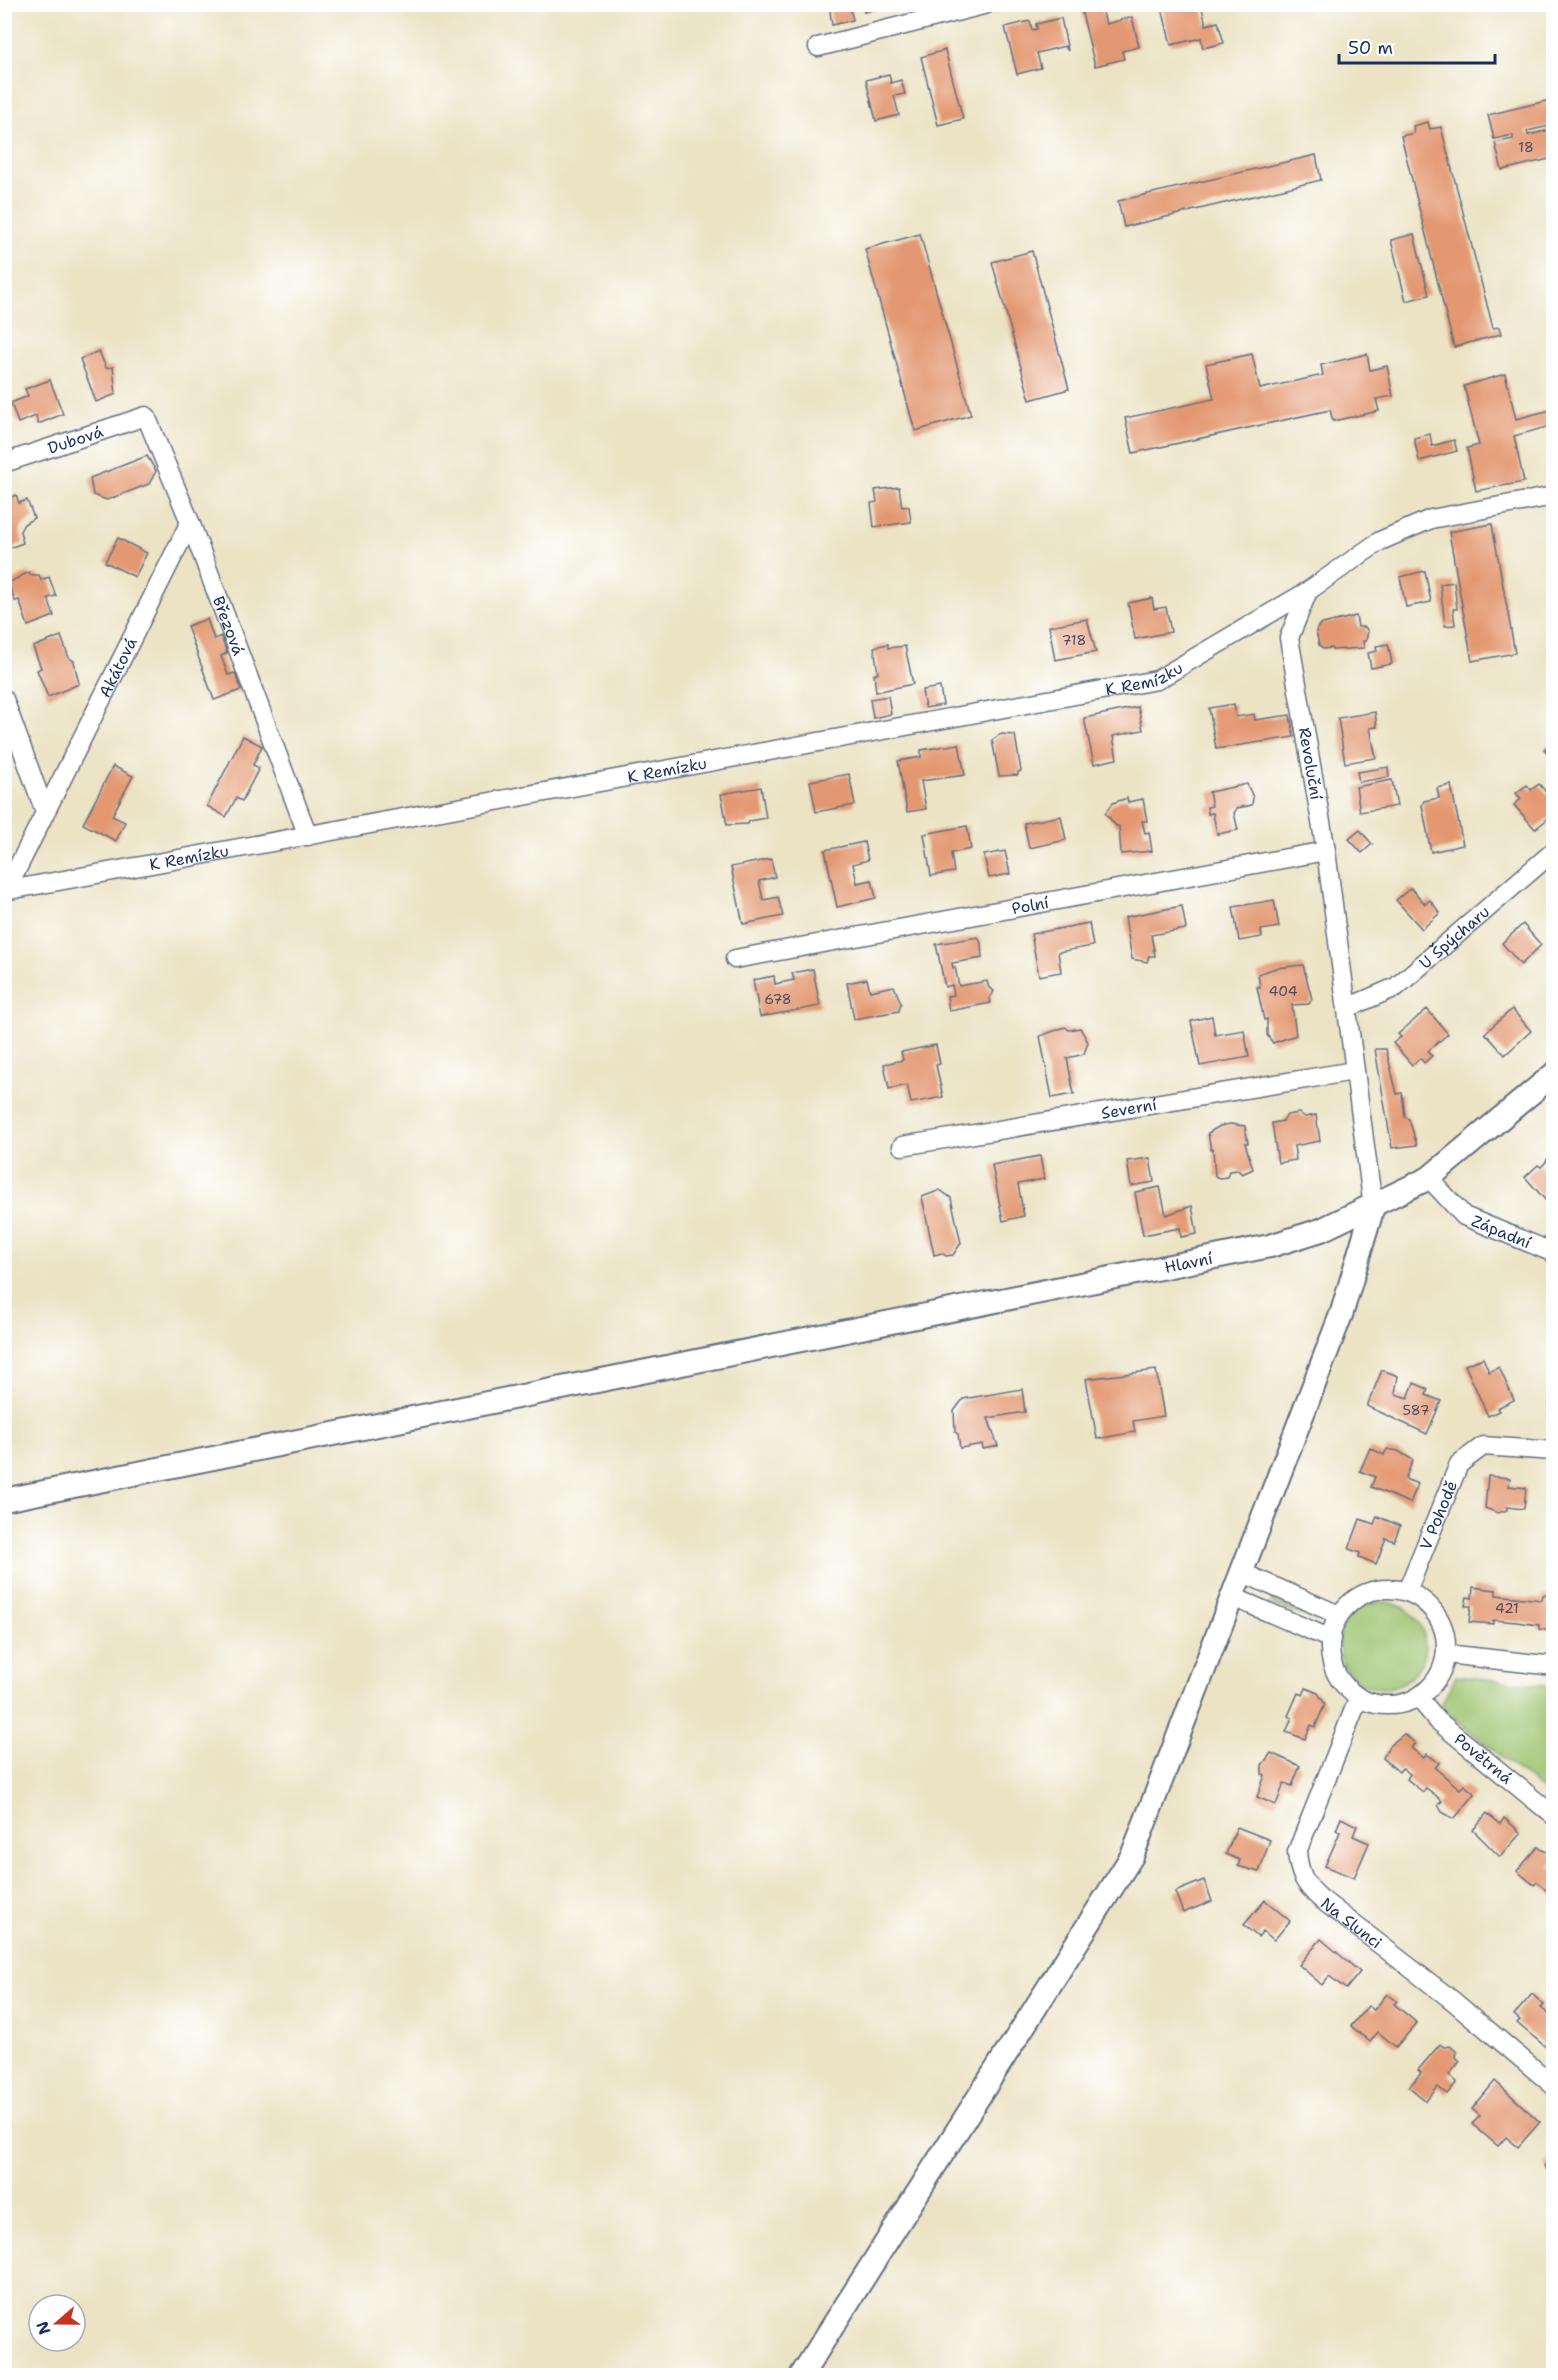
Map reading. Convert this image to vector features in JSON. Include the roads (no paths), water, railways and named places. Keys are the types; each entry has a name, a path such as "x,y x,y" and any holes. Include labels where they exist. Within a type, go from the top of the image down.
{"street":[{"path":"818,47 987,4"},
{"name":"Dubová","path":"4,463 146,416"},
{"name":"Březová","path":"146,416 190,522 308,836"},
{"path":"1308,591 1380,541 1431,519 1554,496"},
{"name":"Akátová","path":"45,812 190,522"},
{"name":"K Remízku","path":"5,891 587,782 1157,680 1308,591"},
{"name":"Revoluční","path":"1308,591 1289,638 1326,851 1373,1206"},
{"path":"4,699 45,812 5,891"},
{"name":"Polní","path":"735,959 1326,851"},
{"name":"U Špýcharu","path":"1347,1008 1396,987 1554,851"},
{"name":"Severní","path":"902,1146 1354,1071"},
{"name":"Hlavní","path":"4,1500 1270,1246 1321,1230 1429,1178 1554,1074"},
{"name":"Západní","path":"1429,1178 1464,1216 1554,1253"},
{"path":"801,2376 1132,1856 1342,1312 1373,1206"},
{"name":"V Pohodě","path":"1407,1591 1459,1464 1482,1446 1554,1451"},
{"path":"1243,1573 1340,1615"},
{"path":"1389,1589 1407,1591 1425,1602 1438,1617 1445,1635 1446,1654 1436,1678 1418,1697 1402,1703 1385,1705 1359,1697 1351,1692 1338,1677 1331,1658 1331,1639 1340,1615 1353,1600 1370,1592 1389,1589"},
{"path":"1233,1598 1331,1639"},
{"path":"1446,1654 1554,1666"},
{"name":"Na Slunci","path":"1359,1697 1297,1852 1298,1870 1307,1886 1321,1899 1452,2000 1554,2086"},
{"name":"Povětrná","path":"1418,1697 1438,1721 1554,1816"}]}
